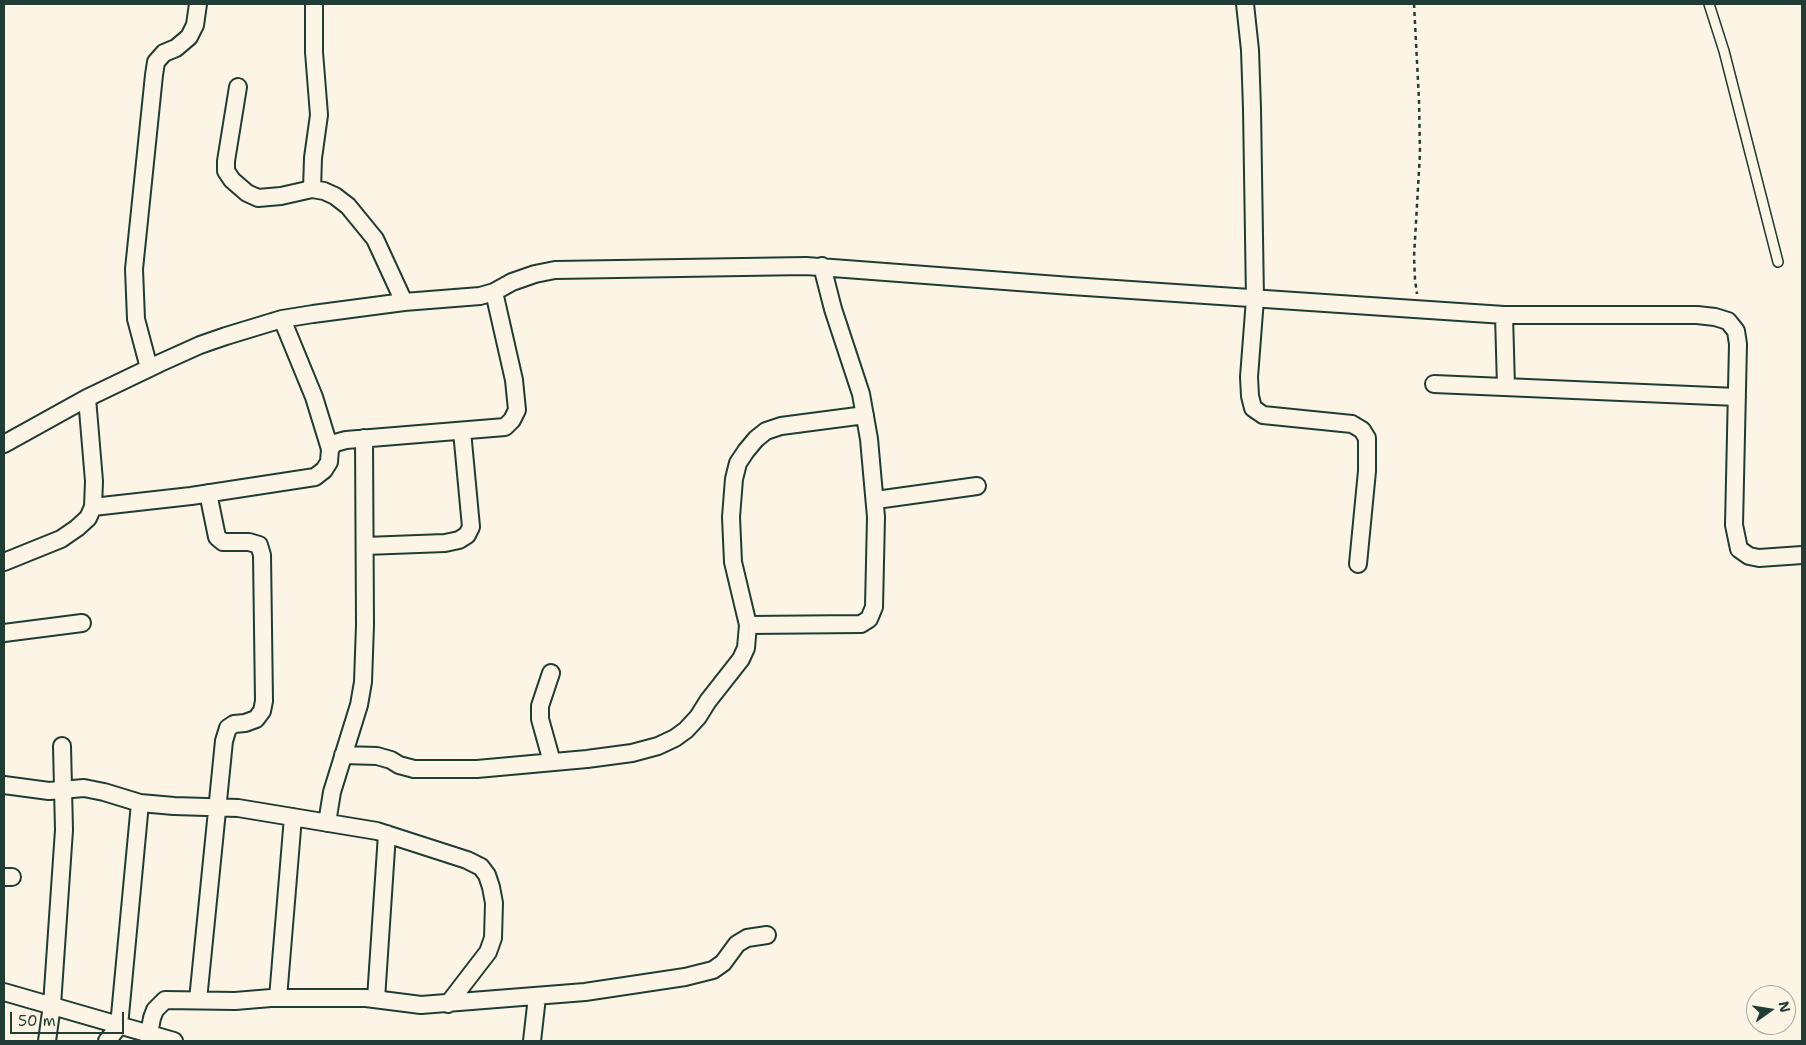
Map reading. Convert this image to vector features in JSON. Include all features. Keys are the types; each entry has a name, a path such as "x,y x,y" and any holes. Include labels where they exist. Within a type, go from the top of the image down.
{"street":[{"path":"149,368 136,319 134,277 154,75 156,62 164,53 176,48 189,37 195,25 198,4"},
{"path":"312,189 313,158 319,115 314,52 314,4"},
{"path":"1245,4 1250,50 1252,109 1255,299 1249,377 1253,408 1263,415 1352,424 1362,430 1367,438 1367,471 1358,564"},
{"path":"238,87 226,161 226,171 232,180 247,194 258,198 281,196 312,189 324,191 335,196 348,206 375,239 404,302"},
{"path":"748,625 862,624 869,619 874,608 877,541 876,500 861,394 833,309 822,266"},
{"path":"4,444 87,398 200,345 282,319 404,302 480,296 494,292 512,282 534,274 555,270 822,266 1071,286 1504,316 1696,315 1715,317 1728,321 1736,331 1738,344 1734,525 1739,549 1749,556 1759,558 1802,555"},
{"path":"330,449 335,442 364,438 462,432 505,427 512,420 517,410 514,380 494,292"},
{"path":"1504,316 1506,387"},
{"path":"93,507 208,493 315,477 324,470 329,462 330,449 314,398 282,319"},
{"path":"1434,384 1737,396"},
{"path":"4,562 60,539 88,518 93,507 94,481 87,398"},
{"path":"343,755 377,756 391,760 399,765 431,770 477,770 632,753 658,746 686,730 698,717 741,659 746,648 748,625 734,562 732,542 734,479 742,457 756,439 780,426 864,415"},
{"path":"365,546 445,543 458,540 467,535 471,527 462,432"},
{"path":"327,823 332,792 359,705 363,682 365,649 364,438"},
{"path":"876,500 977,486"},
{"path":"198,1000 224,741 228,728 234,724 256,719 262,711 264,701 262,555 259,545 249,542 223,542 217,537 208,493"},
{"path":"4,633 82,623"},
{"path":"551,673 542,696 540,719 552,762"},
{"path":"47,1041 52,1005 63,838 62,746"},
{"path":"4,785 49,791 84,788 98,790 140,803 238,808 377,831 466,860 481,867 489,881 494,903 493,938 488,952 448,1004"},
{"path":"107,1041 119,1026 140,803"},
{"path":"278,998 293,817"},
{"path":"376,999 386,834"},
{"path":"149,1034 155,1010 165,1000 376,999 421,1005 585,992 700,974 713,970 723,963 737,944 747,938 767,935"},
{"path":"4,992 174,1041"},
{"path":"532,1041 537,996"}],"lane":[{"path":"1709,4 1724,51 1778,262"}],"path":[{"path":"1414,4 1420,153 1414,265 1421,310"}]}
